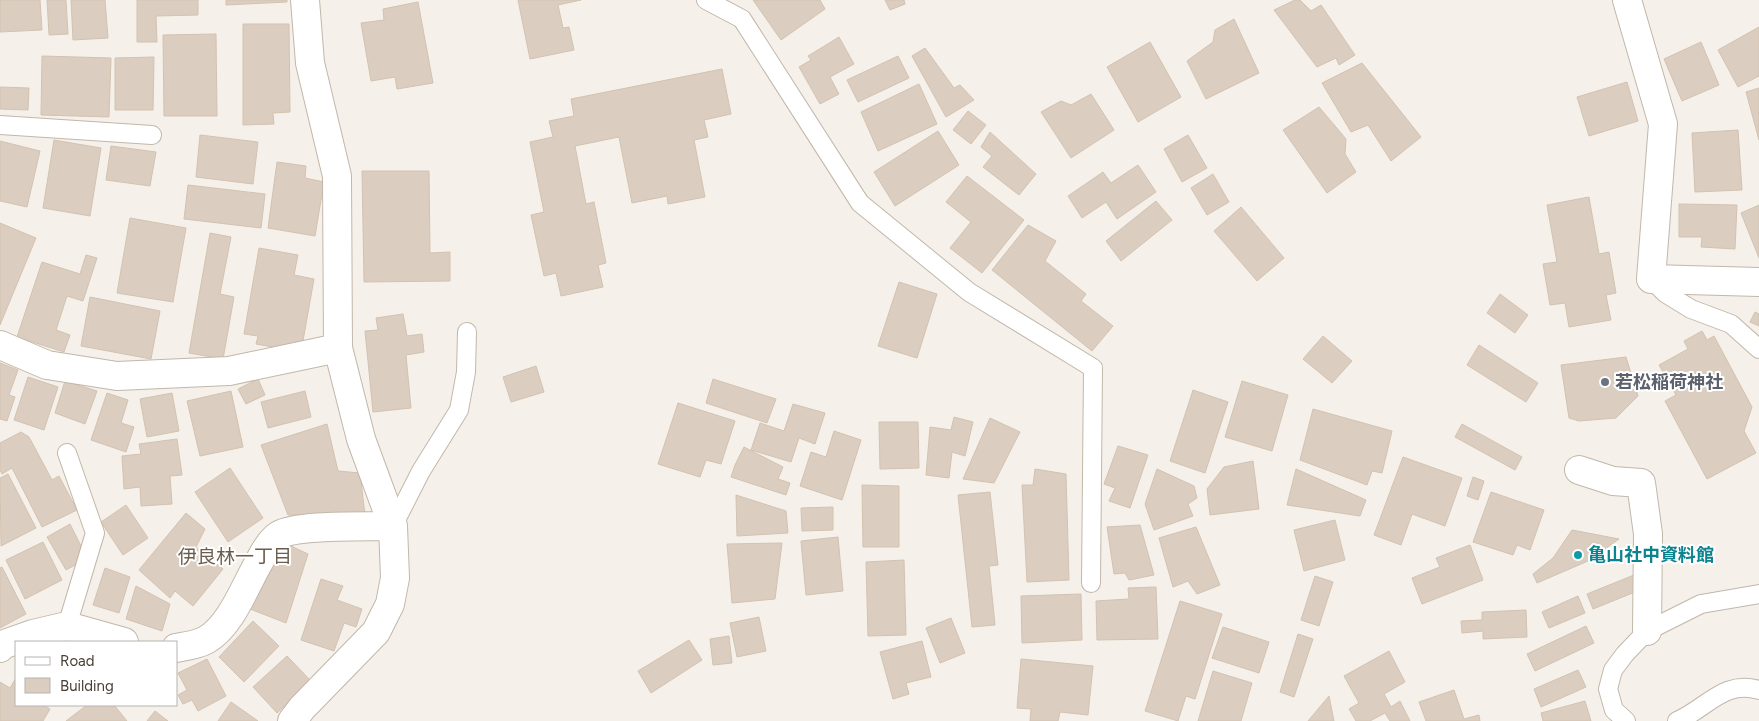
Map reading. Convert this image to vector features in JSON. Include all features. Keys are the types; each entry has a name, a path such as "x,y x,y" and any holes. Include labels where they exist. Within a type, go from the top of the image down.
{"street":[{"path":"292,721 302,708 376,632 390,604 395,578 393,526 362,439 338,348 337,176 310,64 304,0"},
{"path":"1627,0 1663,124 1651,279 1759,282"},
{"path":"0,345 47,365 117,376 229,370 338,348"},
{"path":"1578,470 1612,480 1641,483 1648,534 1647,631"},
{"path":"178,648 190,646 206,640 221,628 266,548 278,536 294,529 393,526"},
{"path":"0,648 2,645 33,634 67,626 120,641"}],"lane":[{"path":"706,0 742,19 860,203 969,292 1093,368 1091,583"},
{"path":"0,124 152,135"},
{"path":"1651,279 1666,293 1691,309 1731,324 1759,350"},
{"path":"393,526 421,471 459,410 466,372 467,332"},
{"path":"67,453 95,533 67,626"},
{"path":"1626,721 1614,710 1608,689 1613,670 1647,631 1701,604 1759,594"},
{"path":"1677,721 1728,689 1751,687 1759,690"}],"building":[{"path":"0,0 40,0 42,30 0,32"},
{"path":"47,0 66,0 68,34 49,35"},
{"path":"71,0 105,0 108,38 73,40"},
{"path":"137,0 198,0 198,15 156,16 157,42 137,42"},
{"path":"226,0 287,0 287,2 226,5"},
{"path":"518,0 581,0 558,5 563,28 569,27 574,50 530,59"},
{"path":"753,0 820,0 825,9 781,40"},
{"path":"885,0 904,0 905,4 890,10"},
{"path":"1295,0 1300,0 1311,11 1321,5 1355,55 1339,65 1336,58 1317,67 1274,10"},
{"path":"418,2 433,83 397,89 395,77 371,81 361,23 384,20 383,9"},
{"path":"1234,19 1259,73 1206,99 1187,61 1213,42 1215,30"},
{"path":"243,24 289,24 290,112 273,113 274,124 243,125"},
{"path":"1759,27 1759,76 1738,87 1718,50"},
{"path":"216,34 217,116 164,116 163,35"},
{"path":"839,37 854,64 830,77 839,94 820,104 799,67 811,60 808,56"},
{"path":"1150,42 1181,97 1138,122 1107,67"},
{"path":"1701,42 1719,85 1682,101 1664,59"},
{"path":"925,48 954,88 960,85 974,100 946,117 912,56"},
{"path":"42,56 111,58 109,117 41,115"},
{"path":"898,56 909,78 858,102 847,80"},
{"path":"154,57 153,110 115,110 115,58"},
{"path":"1362,63 1421,137 1391,161 1368,125 1351,132 1322,83"},
{"path":"722,69 731,114 704,120 708,137 694,140 705,197 668,204 667,196 632,203 619,137 575,146 586,204 594,202 606,263 598,265 603,287 561,296 556,273 544,276 531,215 544,212 530,142 553,137 549,121 574,116 571,99"},
{"path":"1627,82 1638,121 1589,136 1577,97"},
{"path":"919,84 937,124 878,151 861,112"},
{"path":"0,87 29,88 28,110 0,109"},
{"path":"1759,88 1759,140 1746,92"},
{"path":"1091,94 1114,130 1071,158 1041,112 1061,101 1071,105"},
{"path":"1319,107 1346,139 1345,154 1356,172 1327,193 1283,130"},
{"path":"968,111 986,125 971,144 953,130"},
{"path":"1738,130 1742,190 1695,192 1692,133"},
{"path":"938,131 959,165 895,206 874,172"},
{"path":"990,132 1036,174 1019,195 983,167 992,156 981,147"},
{"path":"200,135 258,142 253,184 196,177"},
{"path":"1188,135 1207,168 1182,182 1164,149"},
{"path":"54,140 101,148 90,216 43,208"},
{"path":"0,141 40,151 27,207 0,201"},
{"path":"111,146 156,152 150,186 106,180"},
{"path":"277,162 306,166 305,178 324,182 315,236 268,228"},
{"path":"1138,165 1156,192 1117,219 1106,202 1082,218 1068,196 1103,172 1111,183"},
{"path":"362,171 429,171 430,253 450,252 450,281 364,282"},
{"path":"1213,174 1229,202 1207,215 1191,188"},
{"path":"967,176 1024,220 982,273 950,248 971,222 946,202"},
{"path":"188,185 265,194 261,228 184,219"},
{"path":"1589,197 1599,254 1609,252 1616,293 1606,295 1611,320 1569,327 1565,303 1550,305 1543,264 1557,262 1547,205"},
{"path":"1156,201 1172,220 1121,261 1106,241"},
{"path":"1679,204 1737,205 1735,249 1701,247 1702,237 1679,237"},
{"path":"1759,205 1759,258 1741,213"},
{"path":"1241,207 1284,258 1257,281 1214,231"},
{"path":"130,218 186,228 173,302 117,293"},
{"path":"0,223 36,238 0,325"},
{"path":"1028,225 1056,241 1045,261 1086,294 1081,301 1113,326 1092,351 992,270"},
{"path":"210,233 231,237 220,294 234,297 223,359 189,353"},
{"path":"259,248 298,255 294,275 314,279 301,352 256,344 258,336 244,334"},
{"path":"86,255 97,258 83,301 67,296 56,330 70,335 64,352 17,337 42,262 80,274"},
{"path":"899,282 937,294 917,358 878,346"},
{"path":"1500,294 1528,315 1515,333 1487,313"},
{"path":"90,297 160,311 151,359 81,346"},
{"path":"1755,312 1759,314 1759,326 1750,322"},
{"path":"403,314 407,336 422,334 424,352 406,355 411,408 373,412 365,331 378,330 376,318"},
{"path":"1702,331 1707,340 1714,336 1752,407 1744,431 1756,453 1707,479 1665,401 1676,395 1659,365 1688,349 1684,341"},
{"path":"1323,336 1352,361 1332,383 1303,359"},
{"path":"1479,345 1538,383 1526,402 1467,365"},
{"path":"1626,357 1638,396 1616,418 1579,421 1569,418 1561,365"},
{"path":"0,363 18,370 9,395 15,397 7,421 0,419"},
{"path":"536,366 544,392 511,402 503,377"},
{"path":"28,377 58,387 44,430 14,420"},
{"path":"258,379 265,395 246,404 238,389"},
{"path":"713,379 776,399 767,423 706,403"},
{"path":"65,381 97,391 85,424 55,413"},
{"path":"1242,381 1288,395 1272,451 1225,437"},
{"path":"1193,390 1228,402 1205,473 1170,461"},
{"path":"231,391 243,447 200,456 187,401"},
{"path":"305,391 311,417 268,428 261,402"},
{"path":"107,393 128,400 121,423 134,427 126,452 91,440"},
{"path":"172,393 179,431 147,437 140,399"},
{"path":"678,403 735,421 721,464 706,460 700,477 658,464"},
{"path":"793,404 825,413 815,444 799,438 791,462 751,450 760,423 784,431"},
{"path":"1313,409 1392,431 1382,473 1372,471 1367,485 1300,460"},
{"path":"954,417 973,422 965,456 952,452 949,478 926,475 930,427 951,430"},
{"path":"990,418 1020,432 994,483 963,479"},
{"path":"879,422 918,422 919,468 880,469"},
{"path":"327,424 338,471 360,473 365,515 288,515 261,445"},
{"path":"1462,424 1522,457 1515,470 1455,437"},
{"path":"834,431 861,440 842,500 800,486 811,452 826,457"},
{"path":"21,432 29,437 52,480 59,476 77,510 42,527 12,468 2,474 0,470 0,443"},
{"path":"177,439 182,475 170,476 172,504 141,506 140,487 124,489 122,456 141,454 139,444"},
{"path":"1118,446 1148,455 1130,508 1109,501 1115,488 1104,484"},
{"path":"744,447 783,467 778,479 790,483 786,495 731,477"},
{"path":"1403,457 1462,478 1445,526 1412,514 1401,545 1374,535"},
{"path":"1253,461 1259,509 1210,515 1207,489 1224,467"},
{"path":"230,468 263,518 228,542 195,492"},
{"path":"1035,469 1066,474 1069,580 1027,582 1022,485 1033,485"},
{"path":"1157,469 1194,486 1197,498 1188,504 1193,516 1154,530 1145,504"},
{"path":"1296,469 1366,500 1360,516 1287,505"},
{"path":"8,474 36,528 1,546 0,478"},
{"path":"1473,477 1484,481 1478,500 1467,496"},
{"path":"862,485 899,486 899,547 863,547"},
{"path":"990,492 998,565 989,566 995,625 972,627 958,495"},
{"path":"1491,492 1544,510 1530,550 1517,545 1513,555 1473,542"},
{"path":"736,495 786,511 788,533 737,536"},
{"path":"126,505 148,538 123,555 101,522"},
{"path":"833,507 833,530 802,531 801,508"},
{"path":"186,513 205,529 196,547 223,569 193,606 175,591 170,598 139,570"},
{"path":"1335,520 1345,560 1304,571 1294,530"},
{"path":"70,524 81,546 77,564 66,570 47,537"},
{"path":"1140,525 1154,575 1129,580 1125,573 1114,574 1107,527"},
{"path":"1196,527 1220,585 1197,594 1188,581 1173,587 1159,538"},
{"path":"1572,530 1619,539 1588,561 1537,583 1533,574 1553,558"},
{"path":"838,537 843,591 806,595 801,541"},
{"path":"43,542 62,580 25,599 6,560"},
{"path":"782,543 775,599 732,603 727,544"},
{"path":"1470,545 1483,580 1422,604 1412,578 1440,567 1436,558"},
{"path":"291,546 308,554 286,623 250,609 273,566"},
{"path":"904,560 906,635 868,636 866,562"},
{"path":"2,567 26,614 0,628 0,568"},
{"path":"105,568 130,577 119,613 93,605"},
{"path":"1634,575 1640,590 1593,609 1587,594"},
{"path":"1315,576 1333,582 1319,626 1301,620"},
{"path":"321,579 343,586 337,600 362,609 356,627 344,623 334,651 301,640"},
{"path":"136,586 170,604 162,631 126,619"},
{"path":"1156,587 1158,639 1097,640 1096,601 1129,599 1128,588"},
{"path":"1081,594 1082,640 1022,643 1021,596"},
{"path":"1578,596 1585,613 1549,628 1542,612"},
{"path":"1180,601 1222,614 1195,699 1186,696 1178,721 1145,711"},
{"path":"1526,610 1527,637 1483,639 1483,631 1462,633 1461,621 1482,620 1482,612"},
{"path":"759,617 766,651 737,657 730,623"},
{"path":"951,618 965,653 940,663 926,628"},
{"path":"253,621 279,646 244,682 219,657"},
{"path":"1586,626 1594,643 1535,671 1527,654"},
{"path":"1223,627 1269,642 1259,673 1212,658"},
{"path":"1298,634 1313,639 1294,697 1280,692"},
{"path":"729,636 732,663 713,665 710,639"},
{"path":"689,640 702,660 651,693 638,671"},
{"path":"922,641 931,677 906,683 909,694 893,699 880,652"},
{"path":"1389,651 1405,682 1384,694 1391,707 1400,701 1410,721 1390,721 1385,713 1370,721 1356,721 1349,709 1359,703 1344,676"},
{"path":"287,656 311,681 277,713 253,687"},
{"path":"207,659 226,696 198,711 192,700 183,704 178,695 187,690 178,673"},
{"path":"1021,659 1093,666 1088,715 1060,712 1058,721 1030,721 1031,709 1017,708"},
{"path":"1578,670 1586,687 1541,707 1534,689"},
{"path":"1213,671 1252,683 1241,721 1198,721"},
{"path":"15,680 15,706 45,706 50,709 43,721 0,721 0,682 10,688"},
{"path":"1454,690 1464,719 1479,715 1480,721 1426,721 1419,702"},
{"path":"1329,696 1334,721 1308,721"},
{"path":"1585,701 1591,721 1543,721 1541,713"},
{"path":"231,702 258,721 218,721"},
{"path":"86,706 115,706 127,721 66,721"},
{"path":"155,711 168,721 147,721"}],"place":[{"name":"若松稲荷神社","path":"1605,382"},
{"name":"亀山社中資料館","path":"1578,555"}],"district":[{"name":"伊良林一丁目","path":"235,556"}]}
